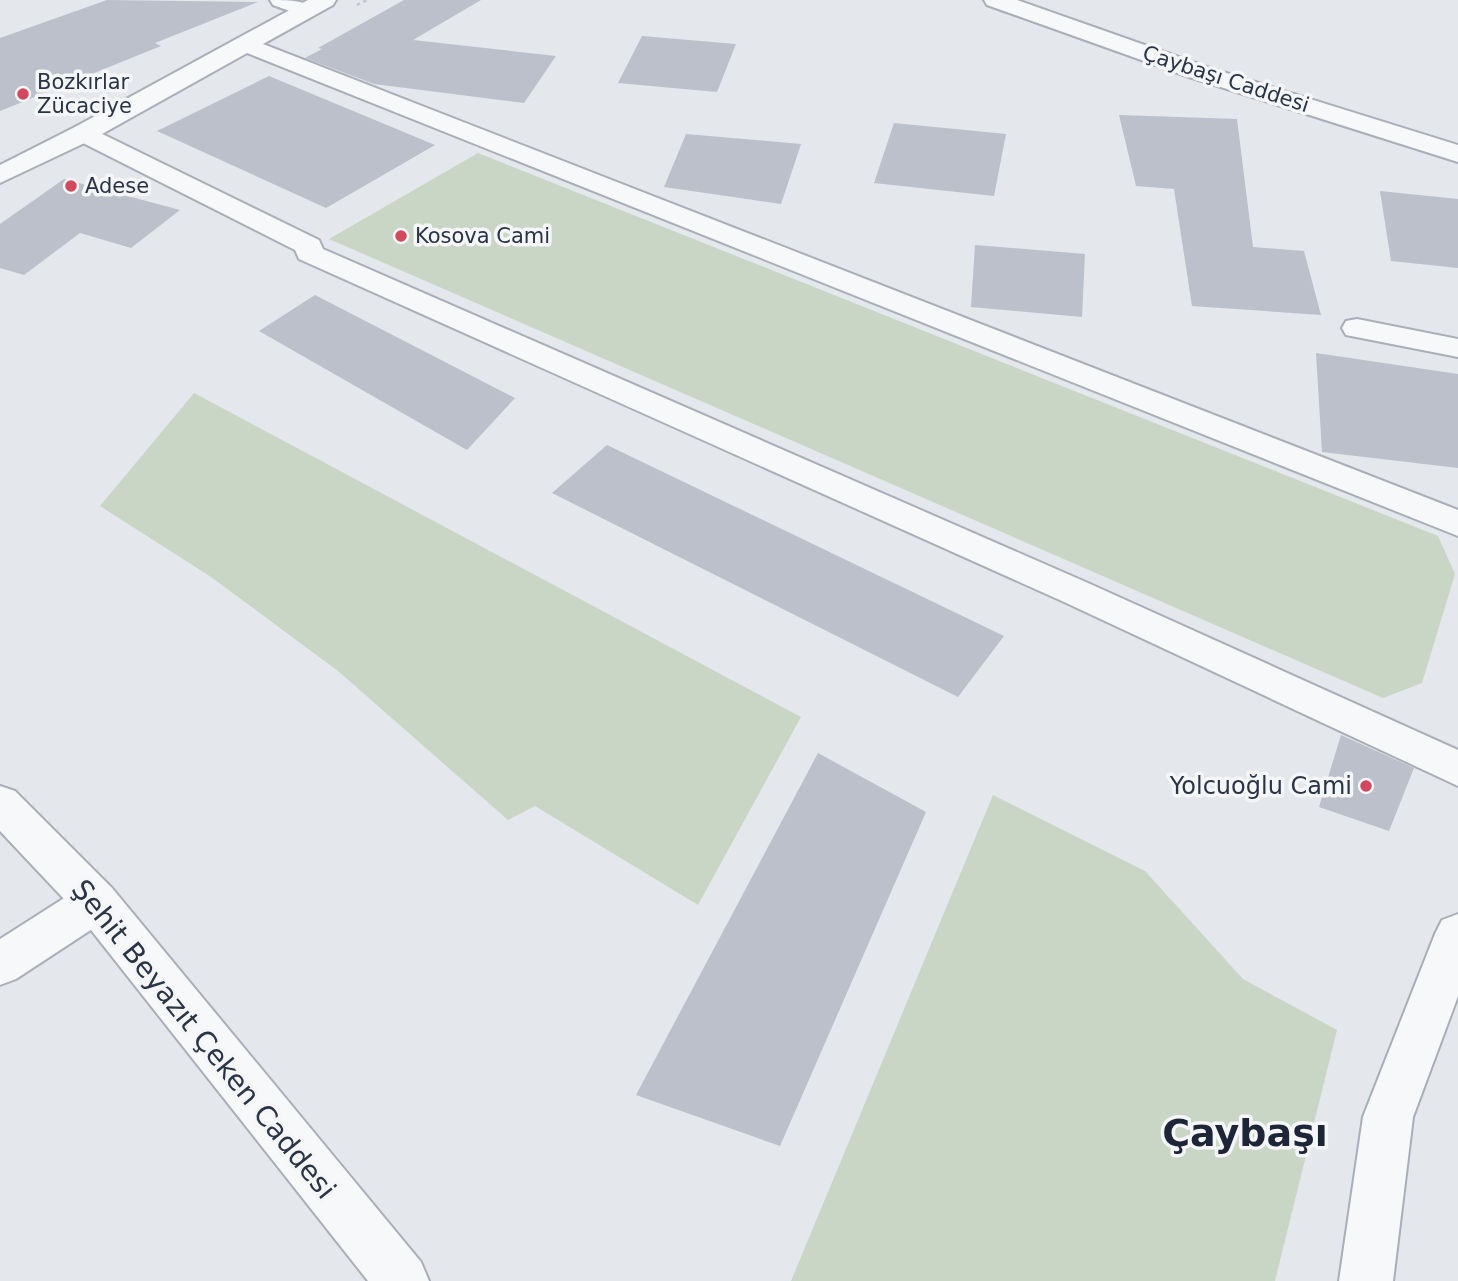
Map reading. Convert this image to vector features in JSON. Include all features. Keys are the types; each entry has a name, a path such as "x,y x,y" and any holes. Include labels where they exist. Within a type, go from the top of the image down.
{"street":[{"path":"281,0 316,5"},
{"name":"Çaybaşı Caddesi","path":"995,0 1198,72 1458,154"},
{"path":"4,175 316,5"},
{"path":"245,44 1458,524"},
{"path":"84,133 309,246 309,253 1075,592 1458,769"},
{"path":"1357,328 1458,348"},
{"name":"Şehit Beyazıt Çeken Caddesi","path":"0,803 96,902 401,1281"},
{"path":"0,964 96,902"},
{"path":"1366,1281 1388,1116 1458,934"}],"green space":[{"path":"478,153 1438,536 1455,574 1422,683 1383,698 329,239"},
{"path":"194,393 801,717 698,905 535,806 508,820 338,671 211,577 100,506"},
{"path":"993,795 1145,871 1243,979 1337,1030 1275,1281 791,1281"}],"building":[{"path":"107,0 258,2 155,43 161,46 0,111 0,38"},
{"path":"404,0 481,0 413,40 556,56 524,103 374,84 305,58"},
{"path":"642,36 736,44 717,92 618,83"},
{"path":"269,76 435,145 326,208 157,131"},
{"path":"1119,115 1237,119 1253,247 1304,251 1321,315 1192,306 1174,189 1136,186"},
{"path":"894,123 1006,134 994,196 874,183"},
{"path":"686,134 801,144 781,204 664,187"},
{"path":"64,179 180,210 131,248 80,233 24,275 0,268 0,224"},
{"path":"1380,191 1458,199 1458,268 1391,261"},
{"path":"975,245 1085,254 1082,317 971,307"},
{"path":"315,295 515,398 467,450 259,331"},
{"path":"1316,353 1458,374 1458,468 1322,452"},
{"path":"607,445 1004,636 958,697 552,493"},
{"name":"Yolcuoğlu Cami","path":"1341,735 1414,768 1389,831 1319,807"},
{"path":"818,753 926,812 780,1146 636,1095"}],"place":[{"name":"Bozkırlar Zücaciye","path":"23,94"},
{"name":"Adese","path":"71,186"},
{"name":"Kosova Cami","path":"401,236"},
{"name":"Yolcuoğlu Cami","path":"1366,786"}],"district":[{"name":"Çaybaşı","path":"1245,1133"}]}
